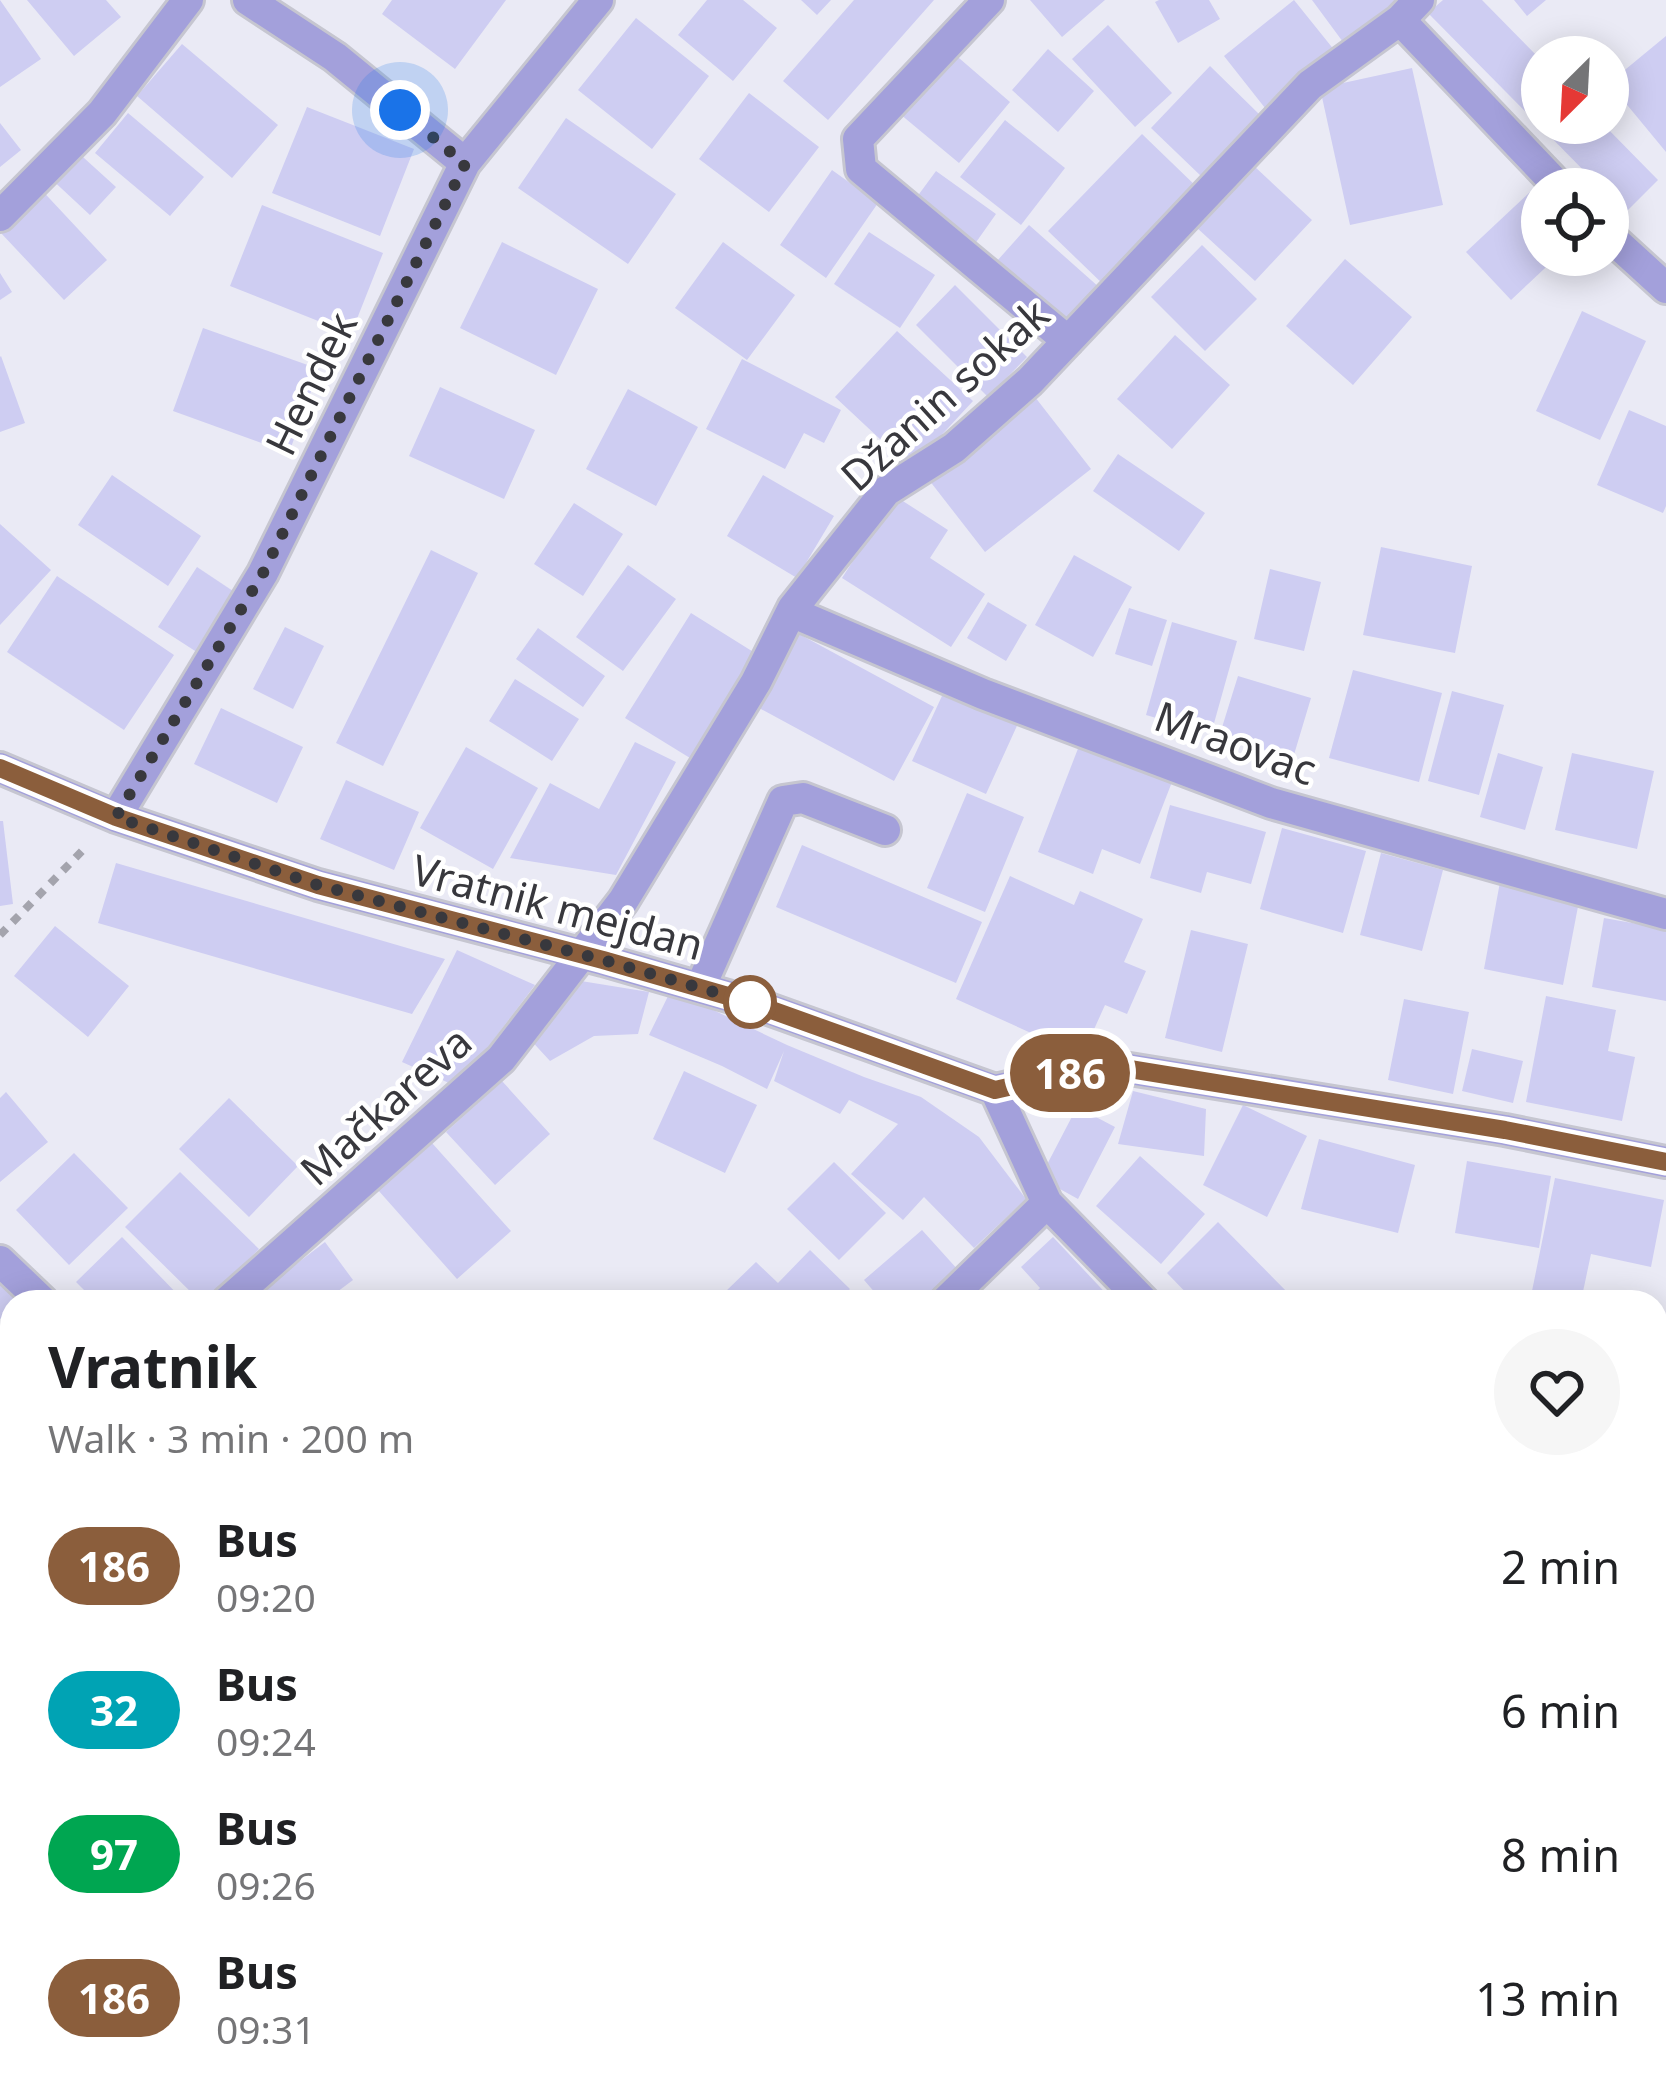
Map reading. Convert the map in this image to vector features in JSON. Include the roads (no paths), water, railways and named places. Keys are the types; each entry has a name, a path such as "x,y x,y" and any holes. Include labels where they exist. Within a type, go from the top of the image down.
{"street":[{"path":"0,216 102,113 188,0"},
{"path":"248,0 335,57 465,164"},
{"name":"Hendek","path":"116,817 263,573 465,164 598,0"},
{"path":"989,0 857,139 861,169 1068,341"},
{"path":"1410,10 1543,168"},
{"name":"Džanin sokak","path":"583,956 623,902 756,682 794,608 886,491 954,448 1030,381 1310,86 1410,10"},
{"path":"1629,255 1666,288"},
{"name":"Mraovac","path":"794,608 803,617 983,694 1271,802 1666,914"},
{"name":"Vratnik mejdan","path":"0,768 116,817 318,885 752,1003 995,1090"},
{"path":"700,988 784,801 803,798 885,830"},
{"name":"Mačkareva","path":"241,1290 501,1059 583,956"},
{"path":"1132,1290 1046,1203 995,1090 1105,1065 1505,1130 1666,1162"},
{"path":"957,1290 1046,1203"},
{"path":"0,1261 31,1290"}]}
